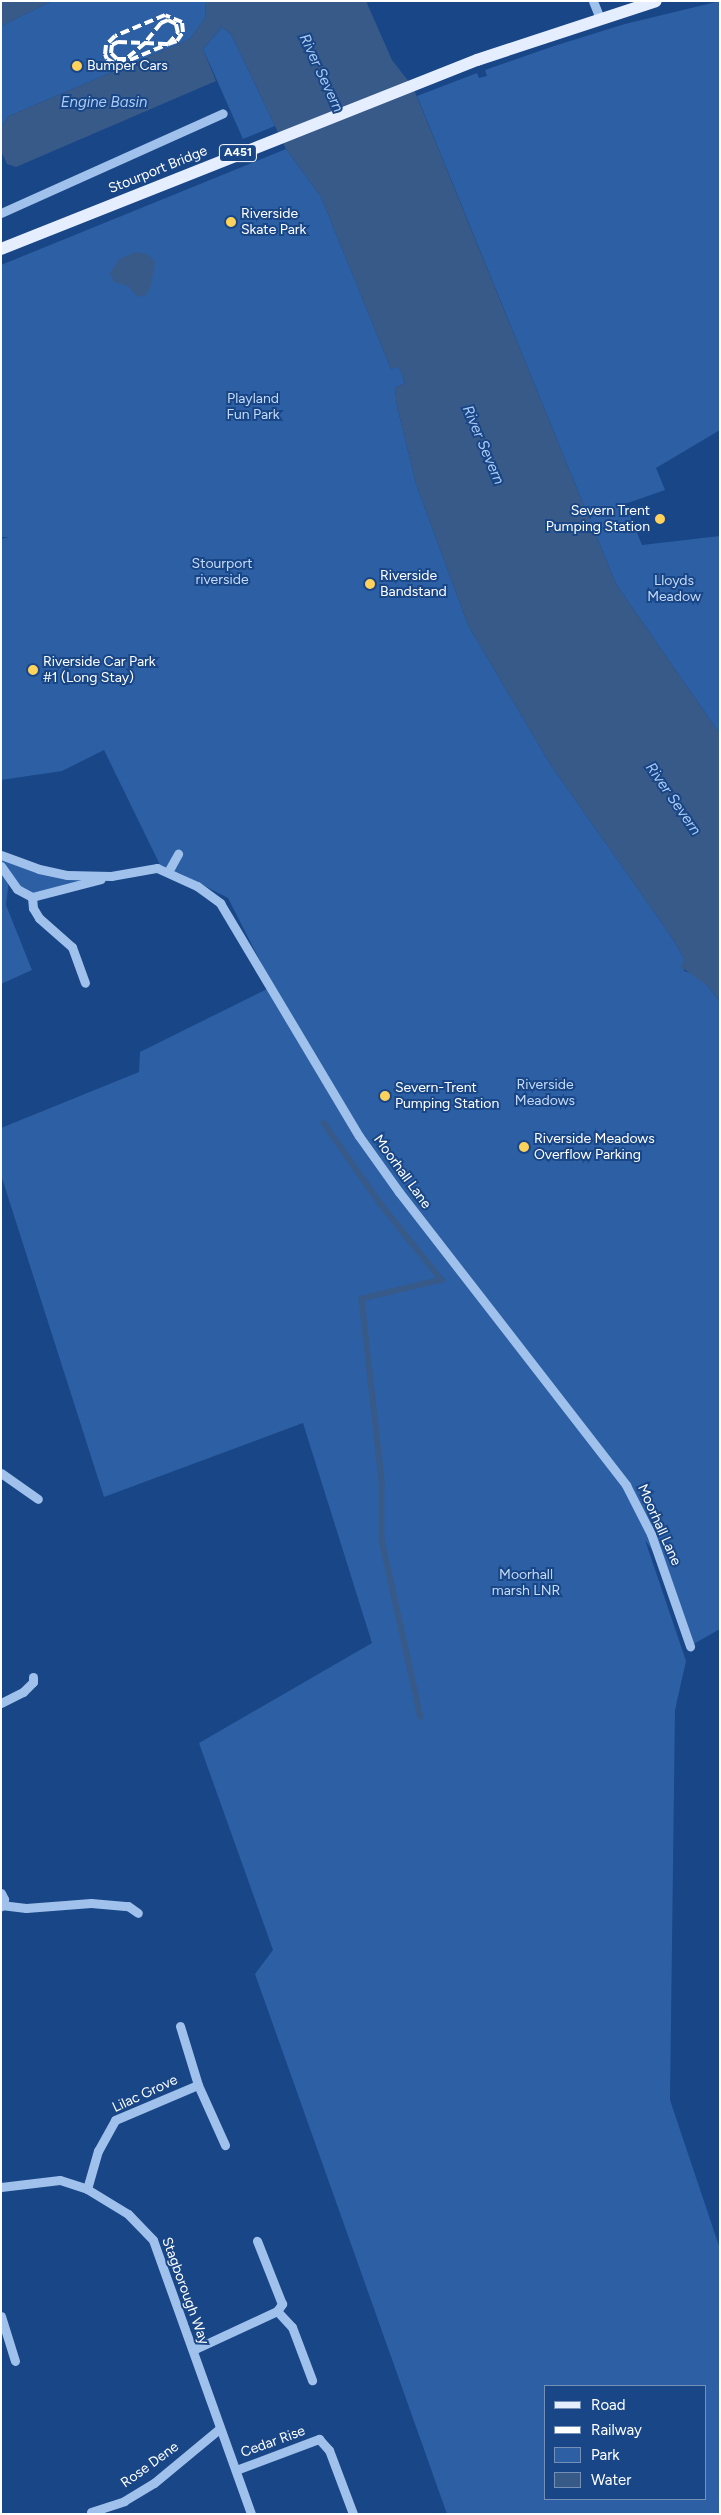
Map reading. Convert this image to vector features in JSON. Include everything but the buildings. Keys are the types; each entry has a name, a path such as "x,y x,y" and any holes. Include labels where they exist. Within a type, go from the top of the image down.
{"main road":[{"name":"A451","path":"600,18 656,1"},
{"name":"Stourport Bridge","path":"1,249 285,135 550,34 600,18"}],"street":[{"path":"593,1 600,18"},
{"path":"1,213 223,113"},
{"path":"168,872 178,854"},
{"name":"Moorhall Lane","path":"1,855 39,869 67,875 111,876 148,867 168,872 209,893 220,903 235,923 327,1086 362,1141 626,1484 651,1534 690,1646"},
{"path":"1,866 17,889 32,897 43,897 111,876"},
{"path":"32,897 33,908 39,918 72,947 85,983"},
{"path":"1,1473 38,1499"},
{"path":"1,1703 23,1692 33,1682 33,1677"},
{"path":"1,1893 4,1899 1,1906 26,1908 91,1903 128,1906 138,1913"},
{"path":"180,2026 198,2086 225,2145"},
{"name":"Lilac Grove","path":"87,2189 98,2151 115,2120 198,2086"},
{"name":"Stagborough Way","path":"1,2187 60,2180 87,2189 128,2214 153,2240 251,2514"},
{"path":"193,2350 277,2311 282,2304 257,2241"},
{"path":"277,2311 292,2326 312,2380"},
{"path":"1,2316 15,2361"},
{"name":"Rose Dene","path":"91,2512 124,2501 154,2483 220,2429"},
{"name":"Cedar Rise","path":"236,2470 319,2439 329,2450 353,2514"}],"green space":[{"path":"52,1 206,1 205,18 190,39 9,116 1,127 1,26"},
{"name":"Lloyds Meadow","path":"720,1 720,430 656,468 665,490 625,504 642,545 720,536 720,734 616,584 417,96 477,73 479,78 487,76 485,70 554,46 625,24"},
{"path":"222,27 231,34 275,126 243,139 203,49"},
{"path":"286,149 321,197 391,369 399,366 405,383 395,388 397,406 416,484 468,625 550,764 671,936 684,958 684,971 694,974 708,986 720,1002 720,1629 690,1646 662,1564 645,1540 686,1661 675,1710 670,2100 720,2249 720,2514 447,2514 255,1974 273,1950 199,1743 372,1643 303,1423 104,1497 1,1175 1,1128 139,1072 140,1052 271,987 281,1002 228,898 179,873 163,871 104,750 62,771 1,780 1,539 9,537 1,537 1,265"},
{"path":"1,855 39,869 111,876 32,897 9,879 6,905 32,970 1,984"}],"water":[{"path":"1,1 52,1 1,26"},
{"path":"206,1 366,1 392,60 413,87 616,584 720,734 720,1002 708,986 681,967 684,958 671,936 550,764 468,625 416,484 397,406 395,388 405,383 399,367 391,369 321,197 286,149 231,34 222,27 203,49 216,81 16,167 7,164 1,151 1,127 9,116 190,39 205,18"},
{"path":"135,252 147,254 155,262 151,286 146,295 138,297 128,286 114,282 110,273 119,259"}],"waterway":[{"path":"324,1123 380,1203 442,1280 362,1299 382,1481 382,1540 421,1717"}],"railway":[{"path":"168,44 118,65 107,59 105,54 106,45 115,36 165,15 182,22 183,32 177,41 168,44 165,44 145,43 118,42 112,45 111,53 117,59 126,59 145,43 161,23 168,20 176,24 178,33 168,44"}],"place":[{"name":"Bumper Cars","path":"77,66"},
{"name":"Riverside Skate Park","path":"231,222"},
{"name":"Severn Trent Pumping Station","path":"660,519"},
{"name":"Riverside Bandstand","path":"370,584"},
{"name":"Riverside Car Park #1 (Long Stay)","path":"33,670"},
{"name":"Severn-Trent Pumping Station","path":"385,1096"},
{"name":"Riverside Meadows Overflow Parking","path":"524,1147"}],"water label":[{"name":"River Severn","path":"321,73"},
{"name":"Engine Basin","path":"104,103"},
{"name":"River Severn","path":"483,445"},
{"name":"River Severn","path":"673,799"}],"park label":[{"name":"Playland Fun Park","path":"253,408"},
{"name":"Stourport riverside","path":"222,572"},
{"name":"Riverside Meadows","path":"545,1094"},
{"name":"Moorhall marsh LNR","path":"526,1584"}]}
